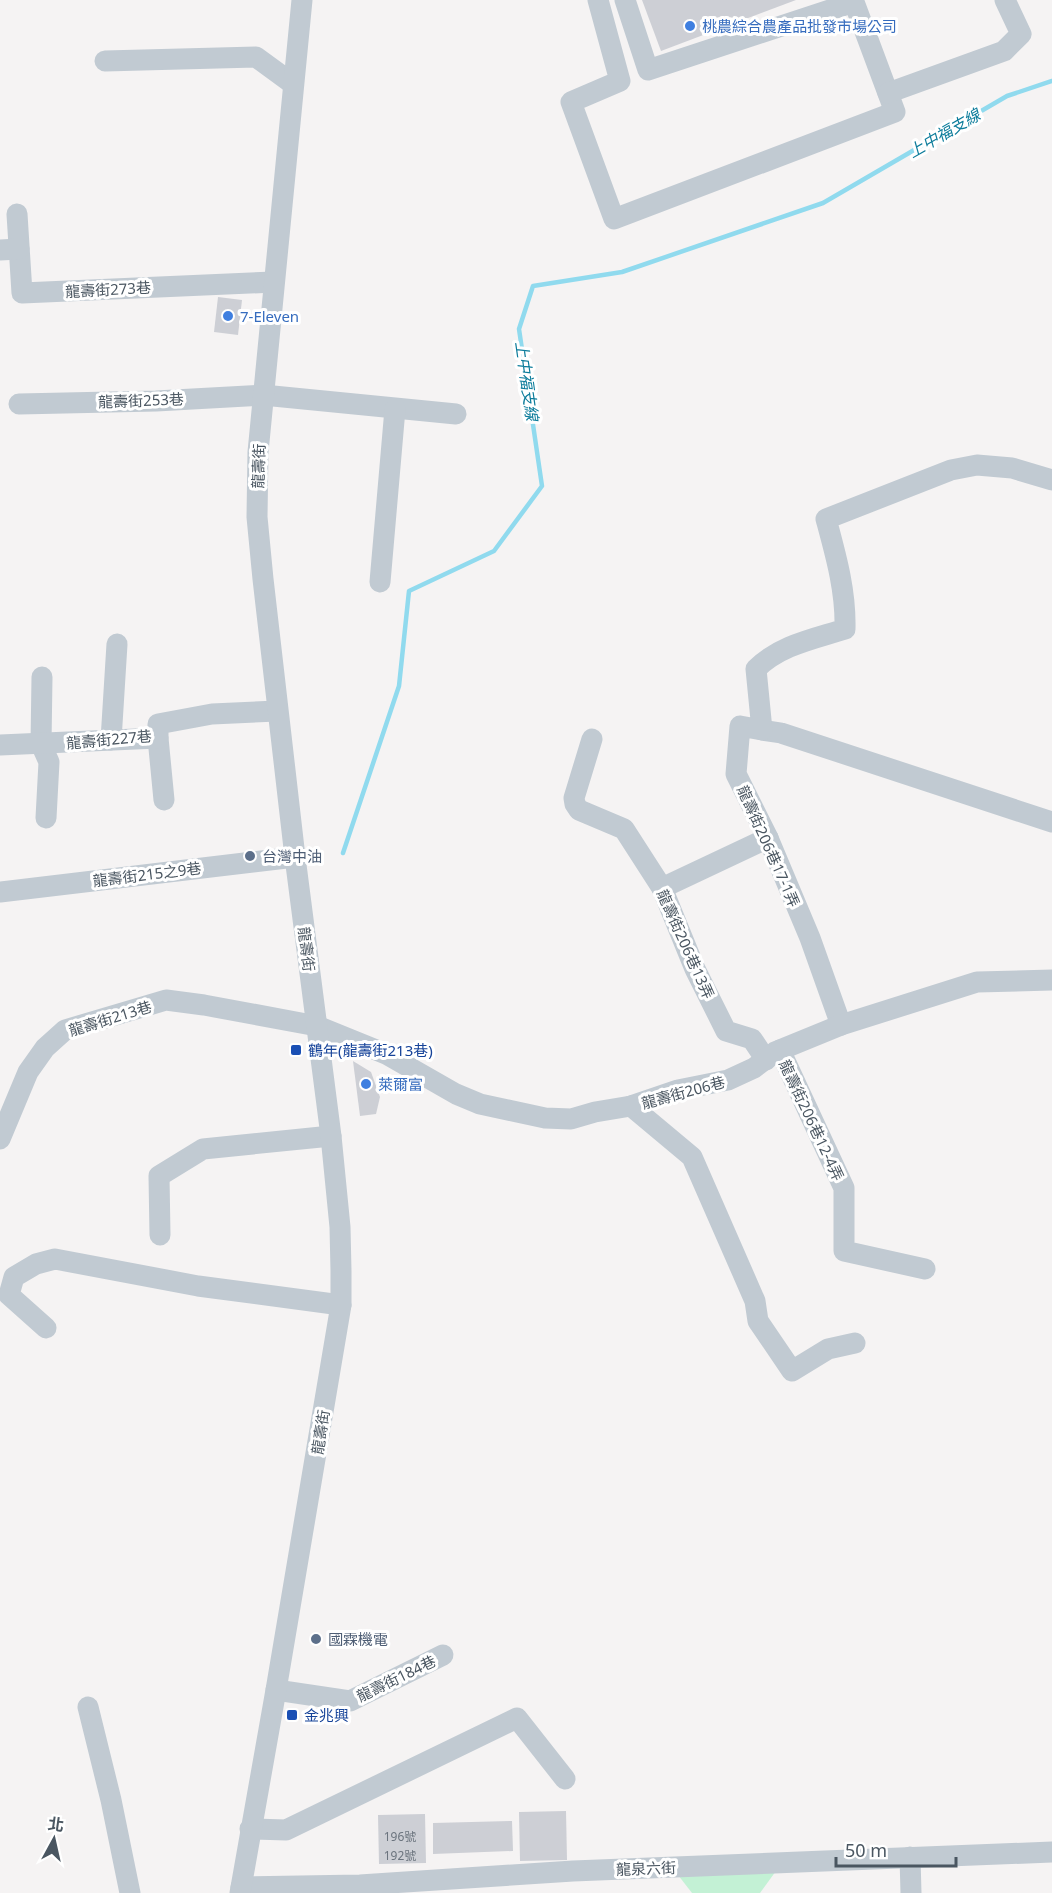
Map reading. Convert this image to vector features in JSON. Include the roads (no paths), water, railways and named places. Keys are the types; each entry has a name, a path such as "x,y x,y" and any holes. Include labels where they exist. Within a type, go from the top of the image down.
{"street":[{"name":"龍壽街","path":"240,1890 341,1305 340,1227 331,1136 277,711 257,517 258,452 302,0"},
{"path":"598,0 620,81"},
{"path":"625,0 648,70"},
{"path":"888,93 1004,51 1021,34 1005,0"},
{"path":"856,1 895,112 614,219 571,102 620,81 856,1"},
{"path":"105,60 256,57 293,84"},
{"name":"龍壽街273巷","path":"17,214 10,250 22,293 274,282"},
{"name":"龍壽街253巷","path":"19,404 156,401 263,395 456,414"},
{"path":"380,582 395,409"},
{"path":"1052,480 1012,468 977,465 951,470 826,519 842,582 846,607 845,629 788,647 766,659 756,669 762,730 781,733 1052,822"},
{"path":"111,740 117,644"},
{"path":"42,677 41,744 49,762 46,818"},
{"name":"龍壽街227巷","path":"0,745 158,738 158,724 212,714 277,711"},
{"name":"龍壽街206巷17-1弄","path":"762,730 740,726 736,774 768,838 810,938 841,1025"},
{"path":"158,738 164,800"},
{"name":"龍壽街206巷13弄","path":"592,739 574,798 575,804 579,810 595,819 624,829 662,888 694,969 726,1031 752,1039 772,1055"},
{"path":"662,888 768,838"},
{"name":"龍壽街215之9巷","path":"0,892 295,856"},
{"name":"龍壽街206巷","path":"316,1026 386,1054 456,1094 480,1104 545,1119 571,1119 631,1106 678,1090 728,1080 754,1068 772,1055 841,1025 977,982 1052,980"},
{"name":"龍壽街213巷","path":"0,1139 28,1072 45,1048 65,1030 166,1000 316,1026"},
{"name":"龍壽街206巷12-4弄","path":"772,1055 844,1188 844,1251 925,1269"},
{"path":"631,1106 692,1157 755,1301 758,1322 792,1371 828,1348 855,1343"},
{"path":"160,1236 159,1176 203,1149 331,1136"},
{"path":"46,1328 9,1295 14,1277 36,1264 55,1259 198,1286 341,1305"},
{"name":"龍壽街184巷","path":"276,1690 350,1701 443,1655"},
{"path":"88,1707 111,1800 130,1893"},
{"path":"250,1829 286,1830 517,1718 566,1779"},
{"name":"龍泉六街","path":"240,1890 473,1886 573,1871 1052,1852"},
{"path":"909,1857 911,1893"}],"waterway":[{"name":"上中福支線","path":"343,853 399,686 409,591 494,551 542,486 519,329 533,286 622,272 823,203 1007,96 1052,81"}],"place":[{"name":"桃農綜合農產品批發市場公司","path":"690,26"},
{"name":"7-Eleven","path":"228,316"},
{"name":"台灣中油","path":"250,856"},
{"name":"鶴年(龍壽街213巷)","path":"296,1050"},
{"name":"萊爾富","path":"366,1084"},
{"name":"國霖機電","path":"316,1639"},
{"name":"金兆興","path":"292,1715"}]}
